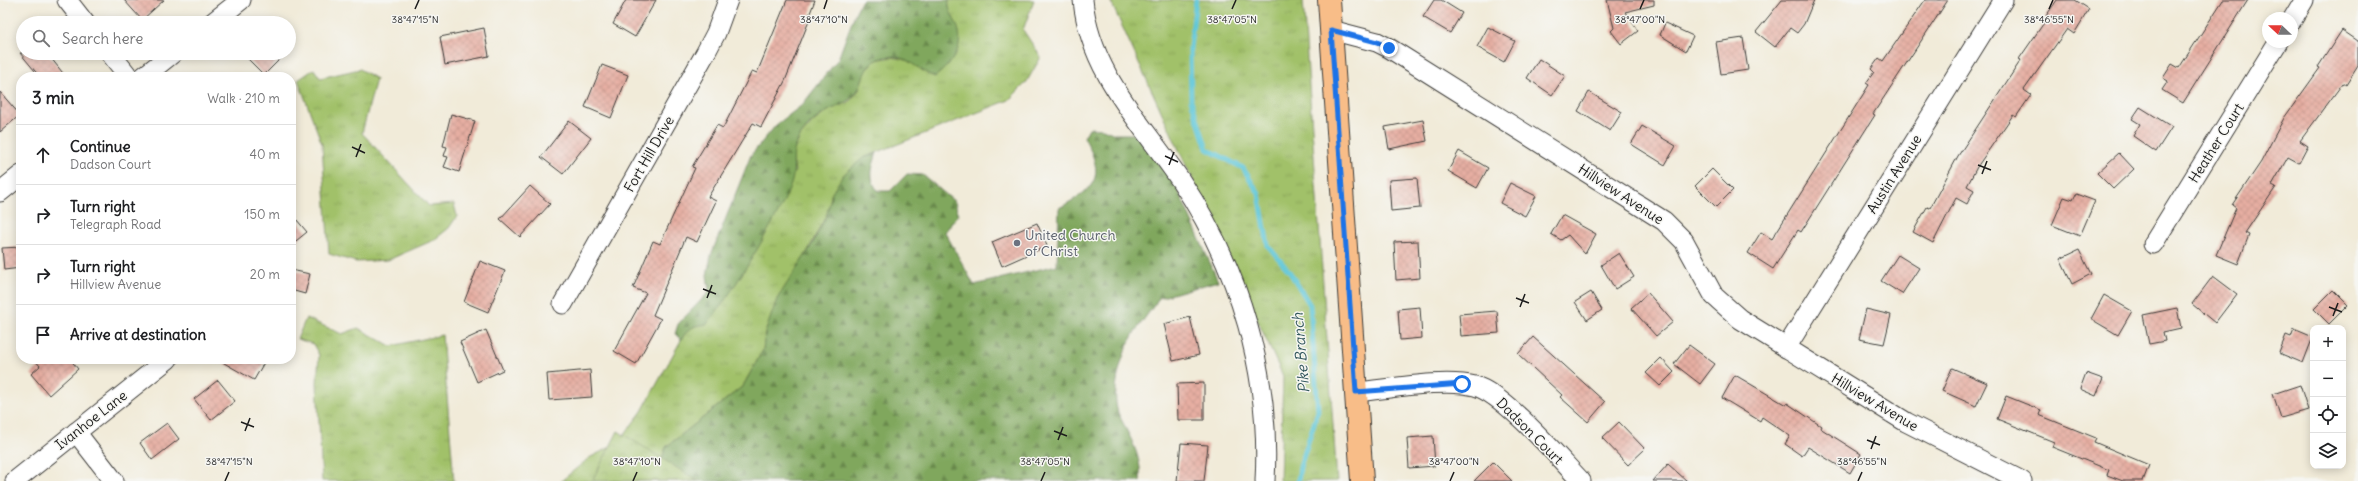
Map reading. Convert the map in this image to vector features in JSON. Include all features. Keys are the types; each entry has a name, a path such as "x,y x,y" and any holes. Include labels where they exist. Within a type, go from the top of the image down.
{"main road":[{"path":"1329,0 1362,481"}],"street":[{"path":"67,0 80,16"},
{"path":"221,16 241,0"},
{"name":"Fort Hill Drive","path":"563,304 705,54 716,33 728,0"},
{"path":"1083,0 1089,33 1105,73 1128,109 1162,153 1186,188 1210,233 1238,295 1255,350 1262,382 1266,417 1265,481"},
{"name":"Austin Avenue","path":"1786,348 2003,0"},
{"path":"2297,12 2304,0"},
{"name":"Hillview Avenue","path":"1331,30 1377,42 1389,48 1664,221 1684,241 1714,296 1740,319 1906,422 2022,481"},
{"name":"Heather Court","path":"2153,244 2274,48"},
{"path":"116,60 125,72"},
{"path":"149,72 165,60"},
{"path":"0,192 16,179"},
{"name":"Ivanhoe Lane","path":"15,481 162,364"},
{"name":"Dadson Court","path":"1356,392 1451,384 1476,386 1489,392 1500,400 1581,481"},
{"path":"76,432 114,481"}],"green space":[{"path":"862,0 949,0 949,9 959,32 960,39 957,52 945,68 935,77 902,58 886,57 877,60 868,66 858,90 850,100 821,115 809,126 799,138 794,151 793,174 787,194 756,252 729,294 707,324 698,325 692,328 681,340 675,334 678,324 709,292 707,275 711,255 751,155 776,125 802,105 838,59 856,11"},
{"path":"949,0 1034,0 1023,30 1041,57 1026,83 1009,100 863,158 832,193 827,214 765,333 763,350 743,386 666,447 655,481 561,481 589,458 618,443 642,411 686,331 695,325 795,171 792,154 800,137 813,122 829,110 849,102 859,90 864,72 876,60 892,57 911,61 929,75"},
{"path":"1110,0 1303,0 1337,481 1280,481 1283,376"},
{"path":"314,69 320,78 360,69 376,79 362,133 429,206 454,204 457,216 449,228 434,240 388,260 356,262 329,254 322,144 298,80"},
{"path":"1089,128 1103,129 1115,134 1135,134 1174,181 1218,281 1159,298 1134,334 1124,354 1117,381 1117,408 1137,455 1140,481 655,481 666,447 743,386 763,350 765,333 777,299 813,243 827,214 832,193 843,175 863,158 877,153 872,168 872,177 878,191 890,191 907,174 923,175 955,202 958,215 945,232 974,285 1057,265 1059,208 1082,194 1094,180 1096,172 1095,162 1084,137"},
{"path":"306,318 342,334 358,328 391,346 442,335 454,481 322,481 317,383 319,355 313,344 297,339"},
{"path":"618,431 698,481 592,481"}],"building":[{"path":"124,0 164,0 146,16 138,16"},
{"path":"626,0 656,0 635,37 613,24"},
{"path":"787,0 815,0 807,21 809,21 785,81 761,127 753,123 708,197 716,201 697,242 686,237 653,315 661,319 636,364 614,351 646,293 633,288 653,241 660,244 695,168 692,167 717,125 723,128 752,71 757,73"},
{"path":"1434,0 1441,0 1462,13 1450,33 1423,17"},
{"path":"1607,0 1654,0 1654,5 1625,12 1638,31 1621,44 1611,31 1614,28"},
{"path":"1782,0 1814,0 1804,24 1797,33 1790,28 1775,47 1756,32"},
{"path":"1925,0 1948,0 1873,114 1875,115 1801,232 1798,230 1773,269 1748,253 1761,232 1772,239 1869,85 1866,83 1874,72 1871,69 1879,58 1883,61"},
{"path":"2057,0 2075,0 2089,9 2074,34 2067,29 2024,90 2031,95 2016,117 2013,115 1977,167 1967,186 1974,190 1967,204 1956,198 1933,243 1913,232 1927,207 1930,208 1958,156 2021,60 2019,59 2048,17 2046,16"},
{"path":"2223,0 2248,0 2183,103 2162,90 2168,81 2163,78 2172,64 2179,68"},
{"path":"1665,23 1693,36 1686,51 1660,35"},
{"path":"1488,27 1515,41 1504,62 1477,47"},
{"path":"484,28 489,56 445,65 440,37"},
{"path":"2342,30 2358,41 2358,66 2346,85 2343,83 2300,141 2308,146 2299,163 2288,157 2272,185 2276,187 2245,233 2249,235 2238,264 2216,255 2236,208 2232,205 2261,162 2284,118 2320,68 2318,67"},
{"path":"1743,38 1748,70 1721,74 1716,42"},
{"path":"1539,59 1565,76 1552,95 1527,78"},
{"path":"26,60 53,60 62,72 36,72"},
{"path":"249,60 279,60 267,72 261,72"},
{"path":"602,65 628,75 611,118 585,107"},
{"path":"0,92 16,110 16,118 0,132"},
{"path":"1589,92 1622,112 1610,131 1578,111"},
{"path":"2140,107 2172,127 2156,152 2133,136 2140,124 2132,119"},
{"path":"451,114 475,121 459,172 444,167 448,157 444,156 447,147 443,146"},
{"path":"1423,120 1427,141 1389,149 1385,127"},
{"path":"569,121 591,138 563,174 541,157"},
{"path":"1642,126 1676,146 1665,165 1631,144"},
{"path":"1459,151 1488,168 1477,188 1448,171"},
{"path":"2119,153 2134,169 2113,189 2097,173"},
{"path":"1712,169 1733,190 1716,207 1695,186"},
{"path":"1417,178 1420,208 1391,211 1389,180"},
{"path":"1510,183 1536,196 1525,216 1500,203"},
{"path":"530,186 550,204 520,237 500,219"},
{"path":"2076,194 2095,201 2080,236 2052,225 2064,197 2073,200"},
{"path":"1562,215 1596,234 1585,254 1568,235 1561,240 1551,234"},
{"path":"296,219 307,232 296,241"},
{"path":"1037,223 1047,246 1002,266 992,242"},
{"path":"1418,241 1420,278 1396,280 1394,242"},
{"path":"16,247 16,269 4,270 2,248"},
{"path":"2079,250 2091,274 2072,284 2060,259"},
{"path":"1619,253 1634,277 1615,289 1601,265"},
{"path":"1898,255 1919,268 1902,294 1881,281"},
{"path":"480,261 505,271 488,312 464,302"},
{"path":"296,271 310,274 305,294 296,291"},
{"path":"2213,276 2237,294 2215,323 2192,304"},
{"path":"2333,290 2348,305 2329,324 2314,309"},
{"path":"1591,292 1602,310 1587,320 1575,302"},
{"path":"1648,293 1673,322 1656,336 1631,308"},
{"path":"2104,295 2132,311 2118,335 2091,319"},
{"path":"1420,307 1422,338 1400,340 1398,309"},
{"path":"2177,308 2181,328 2163,332 2165,341 2149,344 2143,315"},
{"path":"1866,309 1891,315 1884,344 1859,339"},
{"path":"1497,311 1499,333 1461,336 1459,314"},
{"path":"1190,317 1199,355 1173,361 1164,324"},
{"path":"2294,329 2310,336 2310,345 2303,363 2279,353 2286,335 2291,337"},
{"path":"486,330 503,370 477,382 460,342"},
{"path":"1533,337 1605,402 1588,422 1560,397 1562,395 1518,354"},
{"path":"1689,345 1715,364 1700,384 1674,364"},
{"path":"1661,358 1674,372 1660,386 1646,373"},
{"path":"38,364 74,364 78,369 49,395 31,374 40,366"},
{"path":"226,364 263,364 254,380"},
{"path":"1952,368 1987,383 1976,406 1942,391"},
{"path":"590,370 592,397 549,400 547,374"},
{"path":"2086,373 2103,379 2096,396 2080,389"},
{"path":"1735,375 1786,405 1787,403 1821,426 1820,428 1861,454 1850,473 1808,447 1802,456 1785,444 1790,436 1762,417 1760,421 1722,398"},
{"path":"218,380 235,401 211,420 194,399"},
{"path":"1204,383 1204,420 1178,420 1177,384"},
{"path":"2300,385 2308,410 2281,418 2273,394"},
{"path":"2006,396 2041,410 2039,415 2096,438 2094,442 2149,465 2143,481 2123,481 2107,475 2109,470 2052,447 2054,442 1997,419"},
{"path":"1619,422 1645,449 1628,465 1602,438"},
{"path":"167,423 179,439 152,460 140,443"},
{"path":"1433,436 1435,466 1409,468 1407,438"},
{"path":"1181,443 1208,445 1204,481 1177,481"},
{"path":"1493,462 1512,481 1474,481"},
{"path":"1668,464 1687,481 1653,481"}],"waterway":[{"name":"Pike Branch","path":"1196,0 1190,48 1191,100 1207,149 1243,168 1259,194 1268,246 1289,271 1310,305 1318,411 1300,467 1298,481"}],"place":[{"name":"United Church of Christ","path":"1017,243"}],"route":[{"path":"1389,48 1377,42 1331,30 1356,392 1403,387 1462,384"}]}
